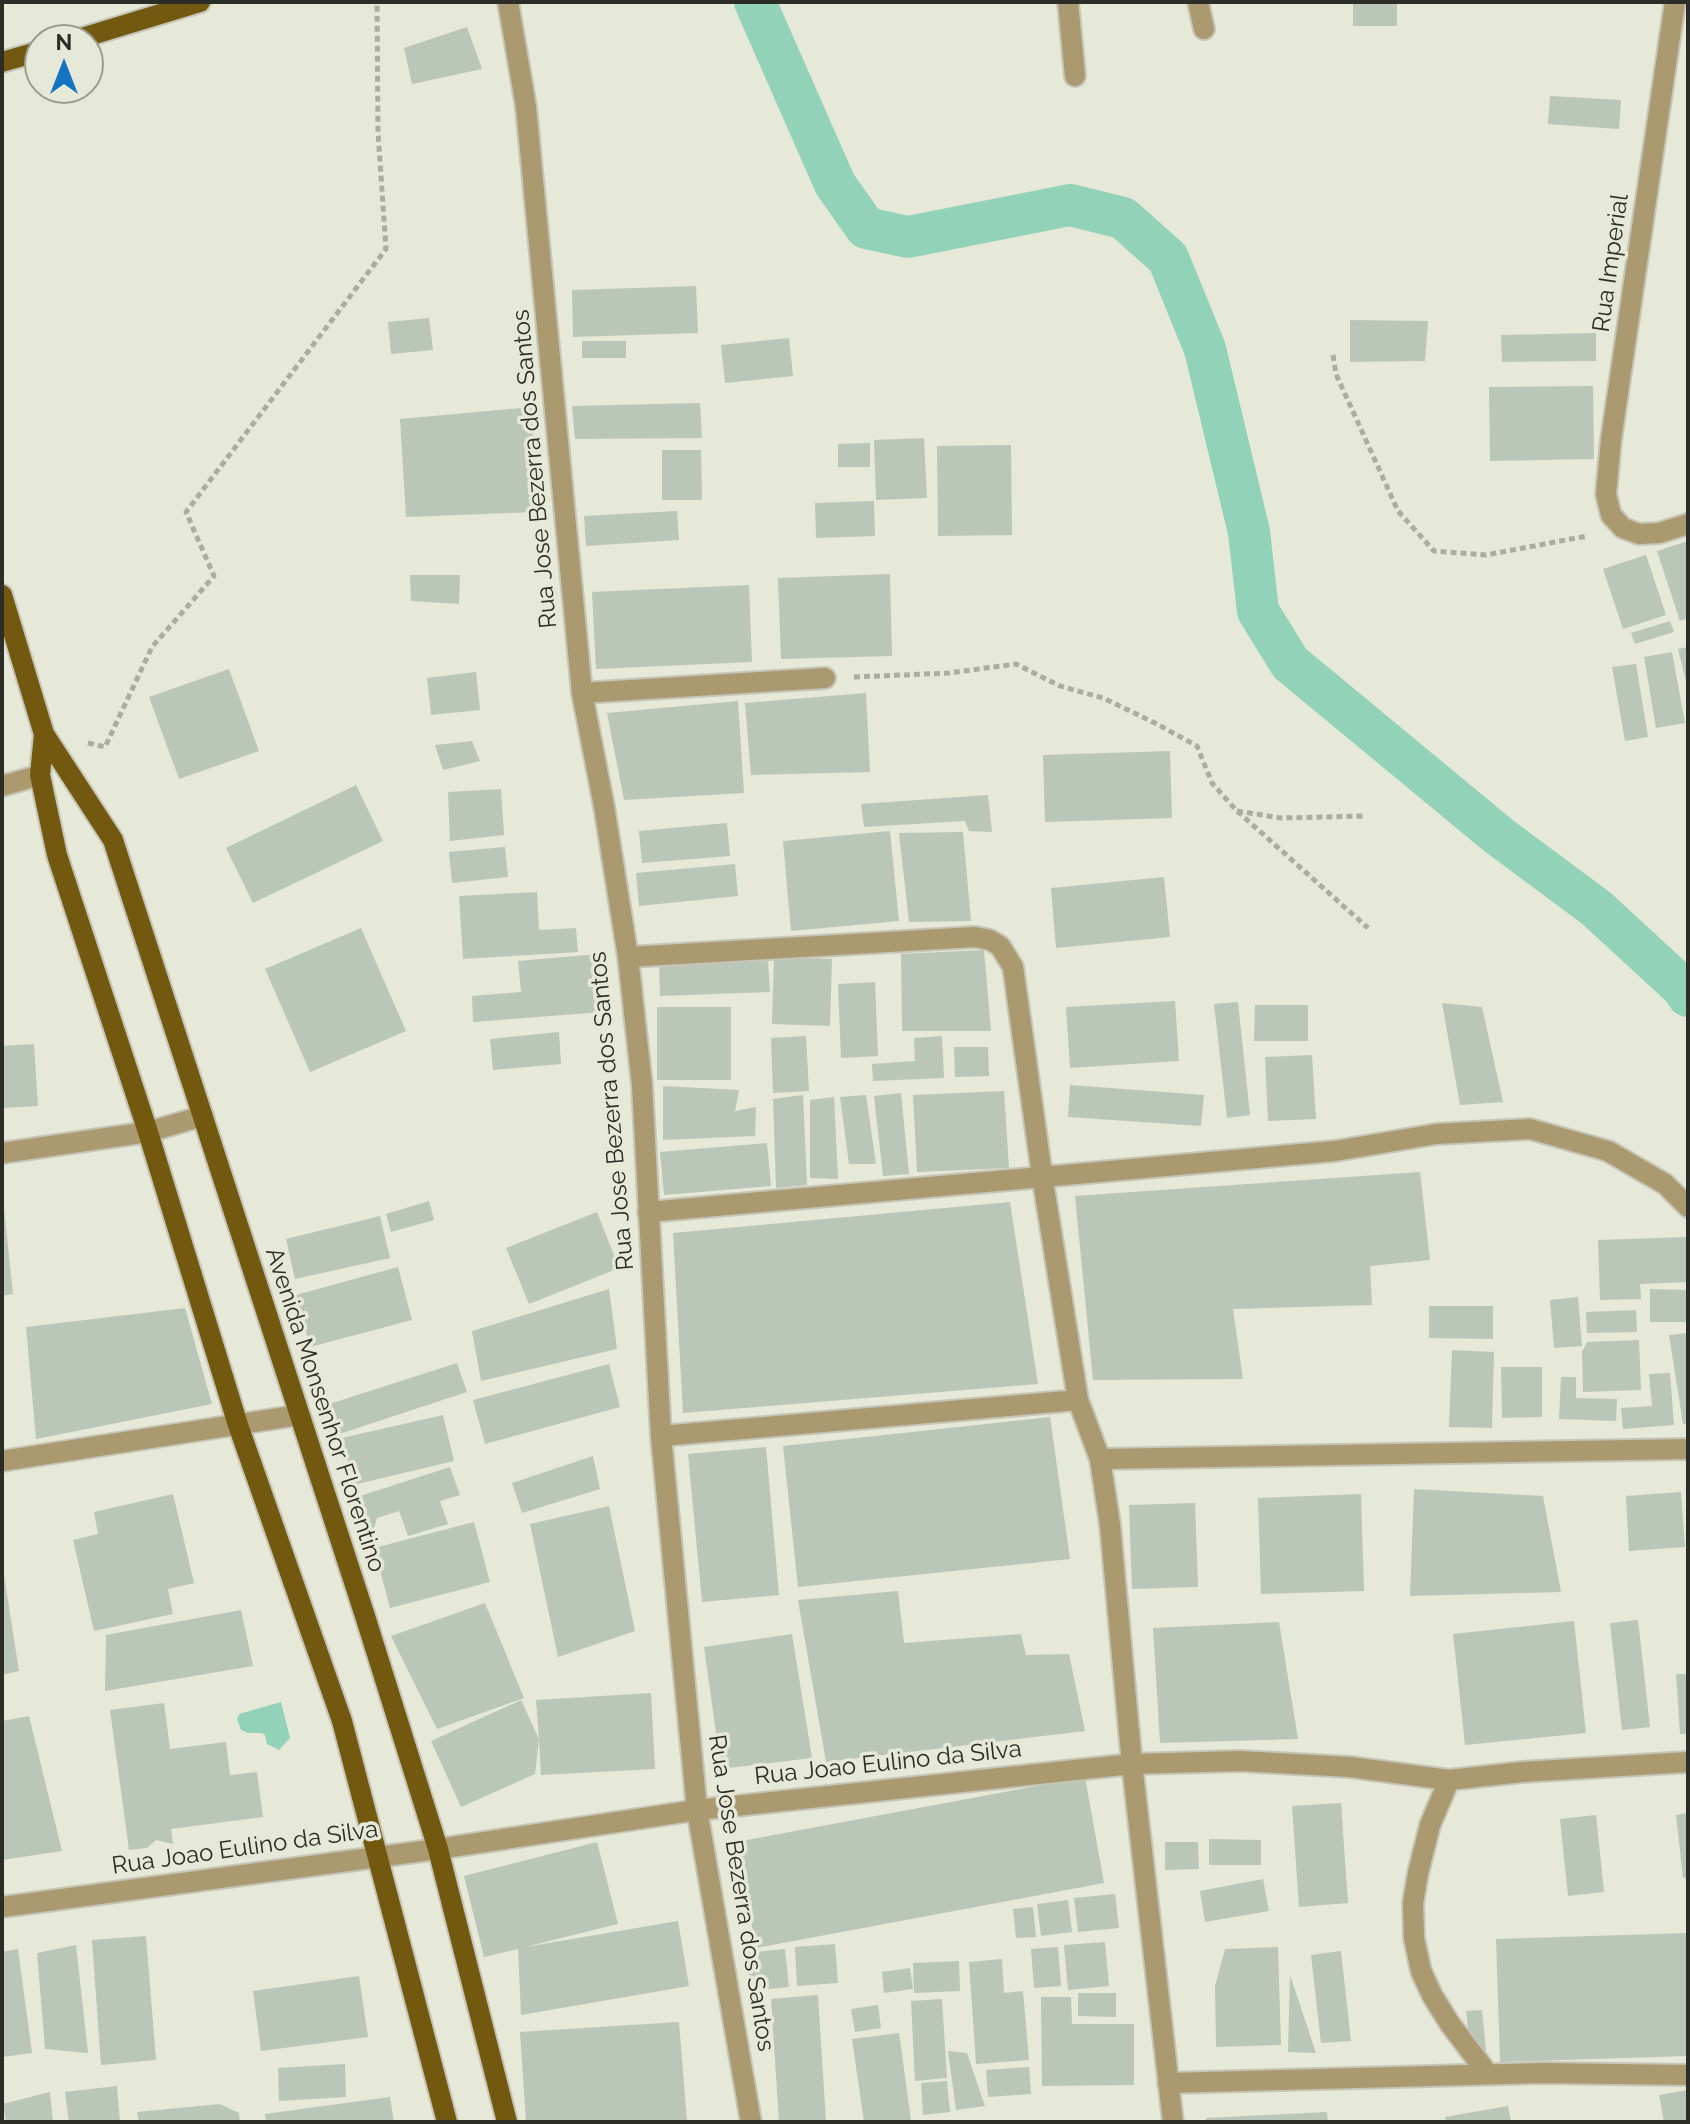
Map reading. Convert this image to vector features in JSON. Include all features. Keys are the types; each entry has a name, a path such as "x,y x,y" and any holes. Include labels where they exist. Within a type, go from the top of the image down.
{"main road":[{"path":"104,31 198,2"},
{"path":"2,62 24,56"},
{"name":"Avenida Monsenhor Florentino","path":"2,595 44,734 113,840 438,1849 507,2122"},
{"name":"Avenida Monsenhor Florentino","path":"44,734 40,775 57,855 148,1132 238,1425 342,1721 447,2122"}],"street":[{"name":"Rua Jose Bezerra dos Santos","path":"508,2 526,107 582,693 628,957 642,1085 661,1436 697,1810 751,2122"},
{"path":"1068,2 1075,76"},
{"path":"1198,2 1204,29"},
{"name":"Rua Imperial","path":"1623,528 1611,515 1606,494 1611,440 1675,2"},
{"path":"1623,528 1639,534 1659,533 1688,524"},
{"path":"582,693 825,678"},
{"path":"2,786 40,775"},
{"path":"628,957 975,937 1000,946 1013,967 1078,1400 1100,1459 1110,1525 1132,1764 1173,2122"},
{"path":"2,1153 148,1132 203,1116"},
{"path":"648,1212 1335,1151 1436,1134 1530,1129 1608,1151 1665,1184 1688,1207"},
{"path":"661,1436 1078,1400"},
{"path":"2,1461 299,1415"},
{"path":"1100,1459 1688,1449"},
{"name":"Rua Joao Eulino da Silva","path":"2,1907 438,1849 697,1810 1132,1764 1256,1762 1350,1767 1449,1780 1522,1772 1688,1762"},
{"path":"1449,1780 1430,1825 1418,1873 1413,1903 1414,1938 1421,1971 1432,1995 1488,2074"},
{"path":"1168,2083 1488,2074 1688,2075"}],"path":[{"path":"44,734 105,747 152,647 214,576 186,512 386,249 378,132 377,2"},
{"path":"1333,355 1336,374 1398,511 1434,551 1486,555 1623,528"},
{"path":"825,678 949,673 1016,664 1060,686 1103,698 1197,746 1212,783 1236,810 1368,928"},
{"path":"1236,810 1281,818 1366,816"}],"shaded area":[{"path":"281,1702 290,1738 279,1750 267,1744 262,1733 241,1730 237,1719 239,1714"}],"building":[{"path":"1353,2 1397,2 1397,26 1353,26"},
{"path":"467,27 482,69 412,84 404,48"},
{"path":"1550,96 1621,100 1619,129 1548,124"},
{"path":"696,286 698,333 573,337 572,290"},
{"path":"429,318 433,350 391,354 388,322"},
{"path":"1350,320 1428,321 1425,361 1350,362"},
{"path":"1596,333 1596,361 1502,362 1501,335"},
{"path":"789,338 793,376 725,383 721,345"},
{"path":"582,341 626,341 626,358 582,358"},
{"path":"1593,386 1594,459 1490,461 1489,387"},
{"path":"700,403 702,438 575,439 572,406"},
{"path":"532,407 536,512 406,517 400,419"},
{"path":"924,438 927,498 876,500 874,440"},
{"path":"870,443 870,467 838,467 838,444"},
{"path":"1011,445 1012,535 938,536 937,446"},
{"path":"662,450 701,450 702,500 662,500"},
{"path":"874,501 875,536 816,538 815,503"},
{"path":"677,511 679,540 586,546 584,516"},
{"path":"1688,541 1688,618 1680,621 1657,551"},
{"path":"1646,555 1666,615 1623,629 1603,569"},
{"path":"890,574 892,656 781,659 778,578"},
{"path":"410,575 460,575 459,604 411,601"},
{"path":"749,585 752,662 596,669 592,592"},
{"path":"1670,621 1674,632 1635,644 1631,633"},
{"path":"1688,647 1688,685 1687,685 1678,649"},
{"path":"1672,652 1685,723 1656,728 1644,657"},
{"path":"1636,664 1648,737 1625,741 1612,667"},
{"path":"229,669 259,751 179,779 149,697"},
{"path":"476,672 480,710 431,715 427,678"},
{"path":"866,693 870,772 751,775 745,703"},
{"path":"738,701 744,793 624,800 607,713"},
{"path":"472,741 480,761 443,770 435,745"},
{"path":"1170,751 1172,818 1045,822 1043,755"},
{"path":"356,785 383,841 253,903 226,848"},
{"path":"501,789 504,835 450,841 448,792"},
{"path":"988,795 992,832 969,831 965,821 864,827 861,804"},
{"path":"727,823 730,856 642,863 639,831"},
{"path":"890,831 899,921 791,931 783,841"},
{"path":"963,832 971,921 909,922 899,833"},
{"path":"505,847 508,877 452,883 449,852"},
{"path":"735,864 738,896 639,906 636,873"},
{"path":"1164,877 1170,937 1056,948 1051,888"},
{"path":"537,892 539,930 576,928 578,952 463,959 459,896"},
{"path":"361,928 406,1031 310,1072 265,969"},
{"path":"984,950 991,1031 902,1031 901,954"},
{"path":"598,954 602,1012 473,1022 472,996 521,992 518,961"},
{"path":"774,957 832,959 830,1026 772,1024"},
{"path":"768,961 770,992 660,996 659,965"},
{"path":"875,982 878,1056 841,1058 838,984"},
{"path":"1175,1001 1179,1061 1070,1068 1066,1007"},
{"path":"1238,1002 1250,1115 1227,1118 1214,1004"},
{"path":"1442,1003 1482,1007 1503,1102 1460,1105"},
{"path":"1255,1005 1308,1005 1308,1041 1254,1041"},
{"path":"657,1007 731,1007 731,1080 657,1080"},
{"path":"559,1032 561,1064 493,1070 490,1039"},
{"path":"806,1036 809,1091 773,1093 771,1038"},
{"path":"942,1036 944,1078 873,1081 872,1064 915,1061 914,1038"},
{"path":"34,1044 38,1106 2,1108 2,1046"},
{"path":"954,1047 988,1047 989,1076 955,1077"},
{"path":"1312,1055 1316,1119 1268,1121 1265,1057"},
{"path":"1070,1085 1204,1095 1201,1126 1068,1117"},
{"path":"663,1086 739,1090 735,1111 756,1107 755,1136 663,1140"},
{"path":"1004,1091 1009,1168 917,1172 913,1095"},
{"path":"901,1093 909,1174 883,1176 874,1096"},
{"path":"803,1095 807,1185 776,1188 773,1099"},
{"path":"866,1095 876,1164 849,1164 840,1097"},
{"path":"834,1097 838,1179 810,1178 810,1100"},
{"path":"767,1143 771,1186 664,1195 660,1152"},
{"path":"1420,1172 1430,1260 1370,1266 1372,1305 1233,1309 1243,1379 1093,1380 1075,1196"},
{"path":"429,1201 434,1220 391,1232 386,1214"},
{"path":"1010,1202 1038,1384 683,1413 673,1233"},
{"path":"2,1209 13,1294 2,1296"},
{"path":"597,1212 619,1268 529,1304 506,1248"},
{"path":"380,1216 390,1258 295,1279 286,1239"},
{"path":"1688,1237 1688,1282 1640,1284 1641,1299 1600,1300 1598,1240"},
{"path":"398,1267 412,1320 310,1347 296,1295"},
{"path":"609,1289 617,1349 481,1381 472,1331"},
{"path":"1650,1289 1688,1290 1688,1322 1650,1322"},
{"path":"1578,1297 1582,1346 1554,1348 1550,1300"},
{"path":"1429,1306 1493,1306 1493,1339 1429,1338"},
{"path":"185,1308 212,1404 36,1439 26,1327"},
{"path":"1636,1310 1637,1332 1587,1333 1586,1312"},
{"path":"1688,1333 1688,1423 1683,1424 1669,1335"},
{"path":"1639,1340 1641,1390 1583,1392 1582,1352 1587,1342"},
{"path":"1452,1350 1494,1352 1492,1428 1449,1427"},
{"path":"457,1363 467,1392 330,1437 320,1407"},
{"path":"609,1364 620,1407 485,1444 473,1400"},
{"path":"1501,1367 1542,1367 1542,1417 1502,1418"},
{"path":"1670,1373 1674,1425 1623,1429 1621,1408 1652,1406 1649,1374"},
{"path":"1561,1377 1576,1377 1576,1398 1617,1399 1616,1421 1559,1419"},
{"path":"443,1415 454,1461 353,1485 342,1438"},
{"path":"1050,1417 1070,1559 798,1587 783,1446"},
{"path":"766,1447 779,1595 702,1602 688,1454"},
{"path":"593,1456 600,1489 522,1513 512,1483"},
{"path":"450,1467 460,1495 440,1501 448,1524 408,1536 399,1511 377,1518 371,1539 357,1497"},
{"path":"1414,1489 1543,1496 1561,1592 1410,1596"},
{"path":"1681,1492 1685,1547 1629,1551 1626,1496"},
{"path":"173,1494 194,1583 168,1589 173,1614 94,1631 73,1540 98,1534 94,1512"},
{"path":"1361,1494 1364,1591 1261,1594 1258,1498"},
{"path":"1195,1503 1198,1587 1132,1589 1129,1505"},
{"path":"609,1506 635,1631 558,1657 530,1524"},
{"path":"474,1522 490,1582 390,1608 374,1548"},
{"path":"2,1562 19,1671 2,1675"},
{"path":"898,1591 904,1643 1021,1634 1026,1655 1069,1654 1085,1731 826,1762 798,1600"},
{"path":"485,1603 524,1698 437,1729 391,1636"},
{"path":"241,1610 253,1666 105,1691 106,1635"},
{"path":"1638,1620 1650,1727 1622,1730 1610,1623"},
{"path":"1574,1621 1586,1733 1465,1745 1453,1634"},
{"path":"1279,1622 1298,1739 1160,1743 1153,1628"},
{"path":"792,1634 812,1758 721,1769 704,1647"},
{"path":"1676,1674 1688,1674 1688,1734 1680,1734"},
{"path":"651,1693 655,1769 541,1775 536,1700"},
{"path":"521,1700 539,1739 535,1774 461,1807 431,1741"},
{"path":"164,1703 170,1749 226,1742 230,1775 257,1772 263,1817 171,1829 173,1844 156,1840 147,1848 129,1850 110,1710"},
{"path":"29,1716 62,1851 2,1860 2,1721"},
{"path":"1085,1777 1104,1883 756,1948 736,1842"},
{"path":"1341,1803 1348,1903 1299,1907 1292,1806"},
{"path":"1688,1813 1688,1877 1683,1878 1676,1815"},
{"path":"1596,1815 1604,1892 1568,1896 1560,1819"},
{"path":"1209,1839 1261,1840 1261,1865 1209,1865"},
{"path":"597,1842 618,1924 525,1947 678,1921 689,1986 521,2015 518,1949 484,1957 464,1876"},
{"path":"1165,1842 1198,1842 1199,1869 1165,1870"},
{"path":"1263,1879 1269,1911 1205,1922 1200,1891"},
{"path":"1115,1894 1119,1928 1078,1932 1074,1898"},
{"path":"1068,1900 1072,1932 1041,1936 1037,1904"},
{"path":"1033,1907 1036,1937 1016,1938 1013,1909"},
{"path":"1688,1933 1688,2056 1500,2062 1496,1939"},
{"path":"146,1936 156,2060 101,2065 92,1940"},
{"path":"1105,1942 1109,1986 1068,1990 1064,1945"},
{"path":"835,1944 838,1983 797,1986 795,1947"},
{"path":"76,1945 88,2053 45,2049 37,1953"},
{"path":"1058,1947 1061,1986 1034,1988 1031,1949"},
{"path":"1278,1947 1281,2045 1216,2047 1215,1986 1225,1949"},
{"path":"18,1949 32,2053 2,2057 2,1952"},
{"path":"785,1949 789,1987 750,1991 746,1953"},
{"path":"1341,1951 1351,2041 1321,2043 1311,1955"},
{"path":"1002,1959 1004,1993 1023,1991 1029,2060 976,2064 969,1962"},
{"path":"959,1961 960,1991 914,1993 913,1963"},
{"path":"910,1968 913,1989 884,1993 882,1972"},
{"path":"1290,1975 1316,2053 1288,2052"},
{"path":"359,1976 368,2037 261,2051 253,1991"},
{"path":"1078,1993 1116,1993 1116,2017 1078,2016"},
{"path":"818,1995 826,2122 779,2122 771,1999"},
{"path":"1041,1997 1071,1997 1072,2024 1134,2024 1134,2085 1042,2086"},
{"path":"942,1999 947,2078 915,2081 911,2001"},
{"path":"878,2005 881,2028 855,2032 851,2009"},
{"path":"1482,2010 1486,2051 1477,2051 1470,2045 1466,2011"},
{"path":"679,2022 687,2122 526,2122 520,2032"},
{"path":"899,2033 911,2120 864,2122 852,2039"},
{"path":"948,2051 967,2053 985,2106 956,2110"},
{"path":"345,2064 346,2097 279,2101 278,2068"},
{"path":"1029,2067 1031,2094 988,2097 986,2070"},
{"path":"947,2081 950,2112 923,2115 921,2083"},
{"path":"117,2086 120,2122 69,2122 65,2092"},
{"path":"1688,2090 1688,2122 1664,2122 1659,2095"},
{"path":"50,2092 53,2122 6,2122 3,2104"},
{"path":"390,2097 394,2122 266,2122 265,2114"},
{"path":"220,2104 239,2113 240,2122 139,2122 137,2112"},
{"path":"1508,2106 1511,2122 1446,2122 1445,2117"},
{"path":"1327,2112 1328,2122 1206,2122 1206,2118"}],"waterway":[{"path":"755,2 835,184 866,228 908,237 1070,205 1123,218 1168,258 1205,349 1249,532 1258,611 1290,663 1499,836 1596,908 1688,996"}]}
